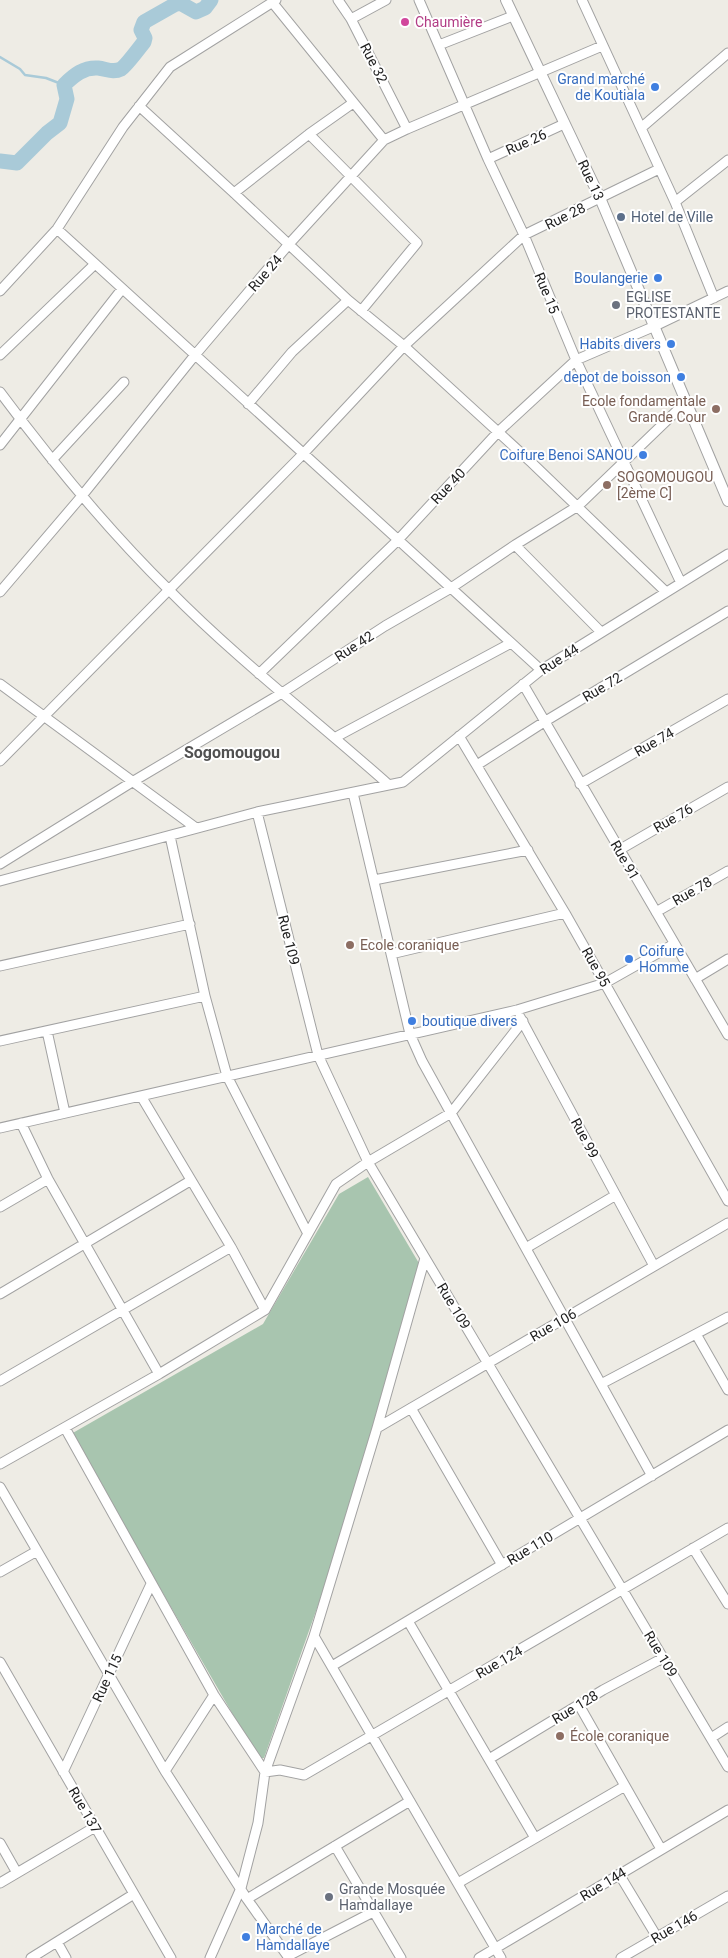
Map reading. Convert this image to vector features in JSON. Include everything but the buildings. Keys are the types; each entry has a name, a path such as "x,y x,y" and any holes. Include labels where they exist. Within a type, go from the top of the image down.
{"street":[{"name":"Rue 32","path":"338,0 351,19 407,129"},
{"path":"351,19 386,0"},
{"name":"Rue 15","path":"419,0 488,159 524,236 576,360 681,583"},
{"name":"Rue 13","path":"506,0 600,198 656,326 728,501"},
{"path":"582,0 674,202 714,298"},
{"path":"0,291 57,229 123,126 170,67 274,1 384,140"},
{"path":"439,45 513,16"},
{"name":"Rue 24","path":"0,592 81,497 195,355 289,244 384,140 602,46"},
{"path":"641,128 728,53"},
{"path":"234,193 309,134 353,103"},
{"path":"139,106 360,311 404,346 498,432 578,506 666,592"},
{"name":"Rue 26","path":"488,159 564,124"},
{"path":"309,134 417,243 360,311"},
{"path":"674,202 728,160"},
{"name":"Rue 28","path":"0,761 303,454 404,346 524,236 659,169"},
{"path":"57,229 541,670"},
{"path":"0,355 95,264"},
{"path":"0,445 122,289"},
{"name":"Rue 40","path":"260,674 398,540 498,432 576,360 656,326 728,291"},
{"path":"248,404 292,352 348,300"},
{"path":"52,460 124,382"},
{"path":"0,392 81,497 169,590 260,674 390,785"},
{"name":"Rue 42","path":"0,864 132,782 282,693 385,626 451,588 578,506 687,401"},
{"path":"515,545 601,632"},
{"name":"Rue 44","path":"390,785 402,782 541,670 728,554"},
{"name":"Rue 72","path":"477,765 544,722 728,612"},
{"path":"336,737 511,643"},
{"path":"0,684 196,828"},
{"name":"Rue 91","path":"523,684 728,1035"},
{"name":"Rue 74","path":"580,784 728,699"},
{"name":"Rue 95","path":"459,736 565,913 728,1201"},
{"path":"0,881 257,812 390,785"},
{"name":"Rue 76","path":"619,850 728,787"},
{"path":"353,793 410,1034 422,1061 652,1476"},
{"name":"Rue 109","path":"257,812 318,1055 368,1162 728,1767"},
{"path":"170,836 205,996 227,1076 307,1232"},
{"path":"374,880 528,850"},
{"name":"Rue 78","path":"656,912 728,870"},
{"path":"391,954 565,913"},
{"path":"0,966 190,924"},
{"path":"0,1128 517,1010 605,983 674,944"},
{"path":"695,979 728,959"},
{"path":"0,1041 205,996"},
{"name":"Rue 99","path":"517,1010 654,1266"},
{"path":"0,1464 159,1374 264,1310 336,1184 368,1162 451,1113 523,1021"},
{"path":"47,1031 65,1113"},
{"path":"141,1096 230,1247 264,1310"},
{"path":"21,1123 48,1179 159,1374"},
{"path":"0,1207 48,1179"},
{"path":"0,1294 190,1181"},
{"path":"526,1248 616,1194"},
{"name":"Rue 106","path":"377,1428 728,1222"},
{"path":"0,1381 230,1247"},
{"path":"210,1958 241,1888 258,1823 266,1772 314,1636 377,1428 425,1258"},
{"path":"601,1384 728,1317"},
{"path":"696,1334 728,1390"},
{"path":"411,1408 502,1565"},
{"path":"65,1428 214,1695 266,1772"},
{"name":"Rue 110","path":"332,1666 728,1430"},
{"path":"0,1487 165,1770 247,1899 289,1957 373,1912"},
{"name":"Rue 124","path":"266,1772 280,1770 304,1775 728,1528"},
{"path":"693,1548 728,1604"},
{"path":"0,1572 37,1551"},
{"name":"Rue 115","path":"63,1772 151,1584"},
{"path":"408,1621 535,1838"},
{"path":"314,1636 501,1958"},
{"name":"Rue 128","path":"488,1759 663,1658"},
{"name":"Rue 137","path":"0,1662 171,1958"},
{"path":"165,1770 214,1695"},
{"path":"579,1705 661,1849"},
{"path":"711,1738 728,1727"},
{"path":"458,1883 625,1786"},
{"path":"247,1899 410,1801"},
{"name":"Rue 144","path":"478,1958 728,1810"},
{"path":"0,1883 95,1827"},
{"path":"0,1843 17,1873"},
{"path":"335,1846 401,1958"},
{"path":"619,1874 657,1937"},
{"path":"31,1958 134,1894"},
{"name":"Rue 146","path":"621,1958 728,1896"},
{"path":"57,1942 66,1958"}],"green space":[{"path":"368,1177 420,1265 340,1543 264,1758 258,1758 71,1434 263,1324 339,1194"}],"waterway":[{"path":"0,161 17,163 47,133 60,123 67,99 64,85 75,75 93,68 115,71 121,69 144,42 145,38 141,30 144,22 180,3 196,12 205,8 211,0"},
{"path":"0,57 20,69 25,75 46,78 64,85"}],"place":[{"name":"Chaumière","path":"405,22"},
{"name":"Grand marché de Koutiala","path":"655,87"},
{"name":"Hotel de Ville","path":"621,217"},
{"name":"Boulangerie","path":"658,278"},
{"name":"EGLISE PROTESTANTE","path":"616,305"},
{"name":"Habits divers","path":"671,344"},
{"name":"depot de boisson","path":"681,377"},
{"name":"Ecole fondamentale Grande Cour","path":"716,409"},
{"name":"Coifure Benoi SANOU","path":"643,455"},
{"name":"SOGOMOUGOU [2ème C]","path":"607,485"},
{"name":"Ecole coranique","path":"350,945"},
{"name":"Coifure Homme","path":"629,959"},
{"name":"boutique divers","path":"412,1021"},
{"name":"École coranique","path":"560,1736"},
{"name":"Grande Mosquée Hamdallaye","path":"329,1897"},
{"name":"Marché de Hamdallaye","path":"246,1937"}],"district":[{"name":"Sogomougou","path":"232,752"}]}
